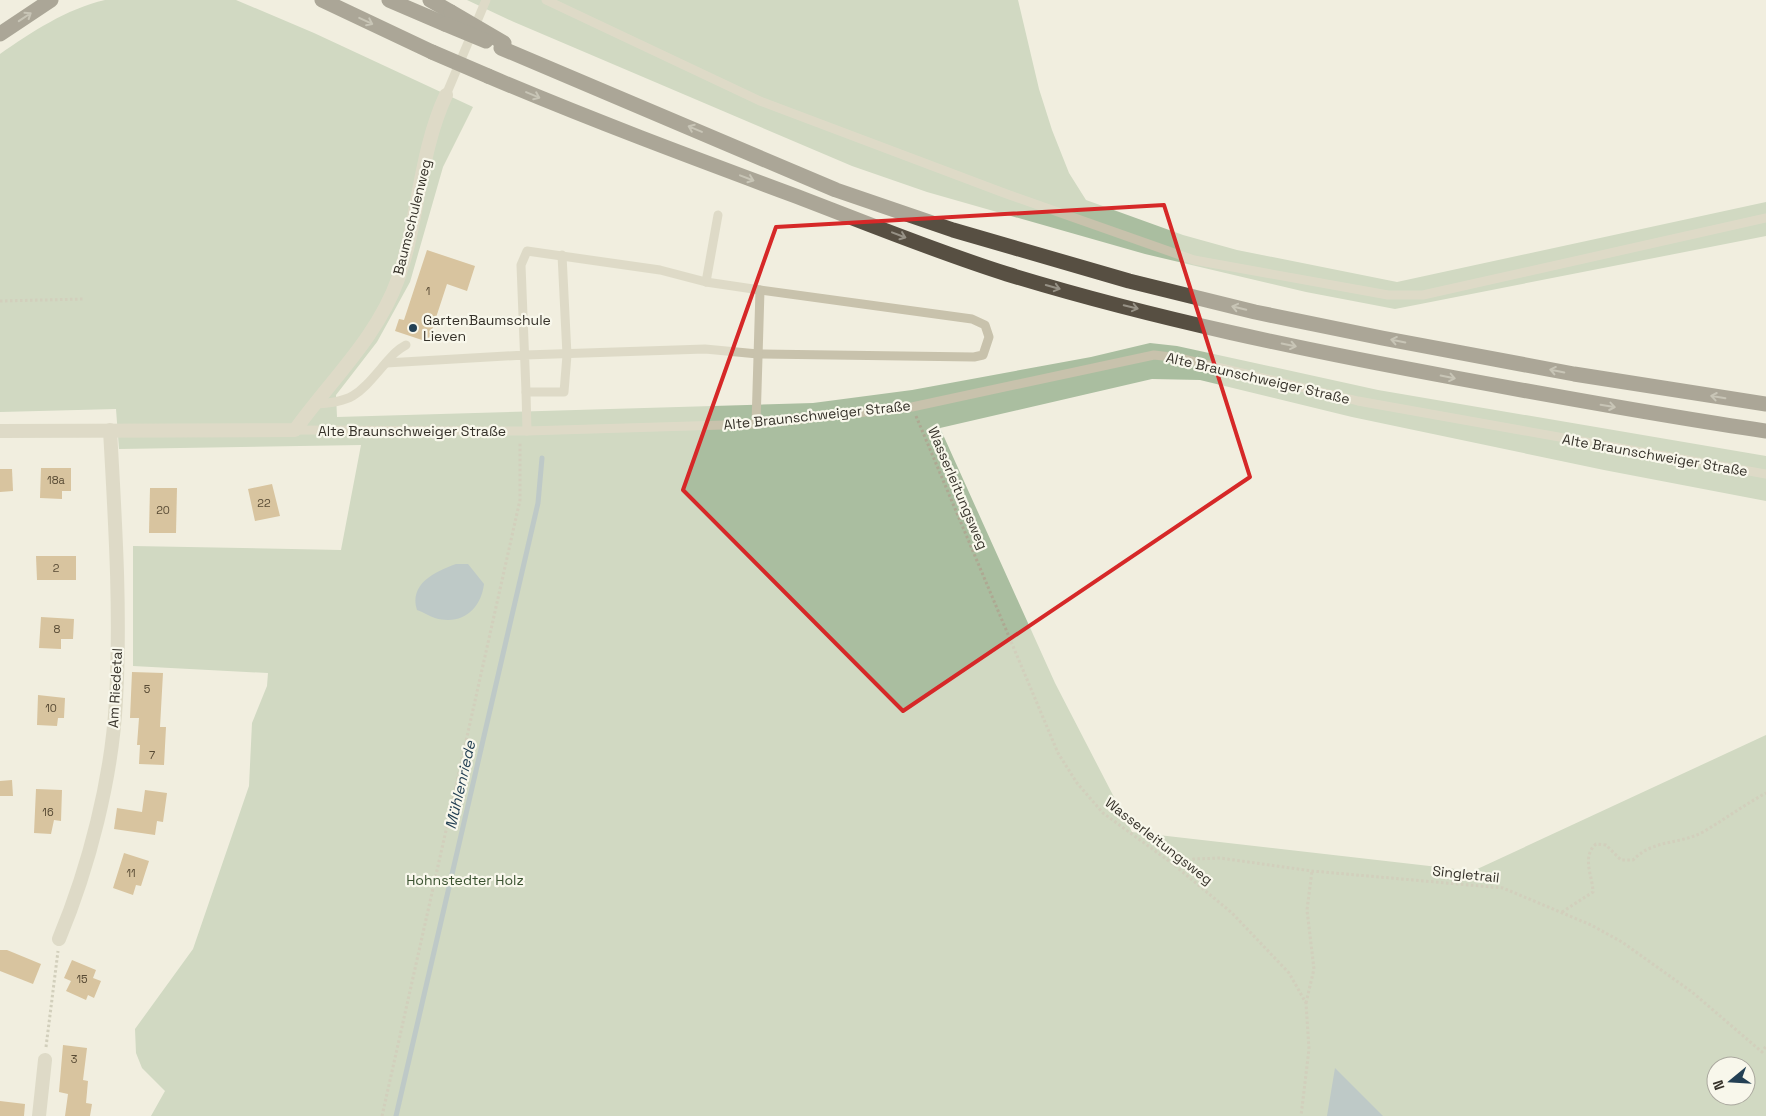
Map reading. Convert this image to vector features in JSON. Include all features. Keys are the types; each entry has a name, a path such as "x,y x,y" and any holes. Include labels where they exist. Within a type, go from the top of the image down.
{"highway":[{"path":"0,34 51,0"},
{"path":"322,0 432,52 586,118 940,251 1005,273 1083,296 1250,337 1377,364 1570,399 1766,431"},
{"path":"389,0 448,18 538,61 836,190 953,230 1129,281 1255,312 1574,374 1766,404"},
{"path":"430,0 448,18"}],"street":[{"name":"Baumschulenweg","path":"295,430 313,404 366,341 397,280 422,176 440,109 446,95"},
{"name":"Am Riedetal","path":"59,939 78,894 108,770 116,701 119,603 110,430"},
{"name":"Alte Braunschweiger Straße","path":"0,431 295,430"},
{"path":"39,1116 45,1060"}],"lane":[{"path":"446,95 486,0"},
{"path":"546,0 760,101 1004,193 1194,260 1319,284 1388,295 1423,294 1766,218"},
{"path":"706,282 718,215"},
{"path":"386,363 525,355 706,349 758,354 974,357 983,355 989,337 985,325 972,319 706,282 660,270 527,251 521,265 525,355 526,392 523,431"},
{"path":"526,392 564,392 567,355 562,255"},
{"path":"756,424 760,290"},
{"path":"313,404 335,404 357,395 386,363 394,351 406,345"},
{"name":"Alte Braunschweiger Straße","path":"295,430 523,431 756,424 912,407 1154,355 1166,355 1358,401 1766,474"}],"path":[{"path":"0,301 85,299"},
{"name":"Wasserleitungsweg","path":"912,407 1058,753 1077,783 1103,813 1173,864 1232,913 1289,973 1306,1003 1310,1049 1301,1116"},
{"path":"382,1116 520,500 523,431"},
{"path":"1562,912 1593,892 1588,867 1590,853 1596,844 1606,846 1621,860 1633,860 1643,850 1651,846 1682,841 1702,832 1739,807 1766,793"},
{"name":"Singletrail","path":"1173,864 1194,859 1220,858 1312,871 1503,888 1562,912 1622,942 1692,992 1764,1053 1766,1046"},
{"path":"1306,1003 1314,969 1308,910 1312,871"},
{"path":"45,1060 59,939"}],"highlighted area":[{"path":"1164,205 1250,477 903,711 683,490 776,227"}],"green space":[{"name":"Hohnstedter Holz","path":"105,0 236,0 314,33 473,107 443,167 410,282 377,342 336,395 337,417 813,403 912,390 1091,357 1150,343 1177,346 1378,390 1766,456 1766,501 1604,470 1352,417 1200,380 1152,379 940,428 1055,683 1132,832 1473,871 1766,735 1766,1116 151,1116 165,1091 142,1068 136,1053 135,1029 193,949 249,786 252,723 267,686 268,673 133,666 133,546 341,550 361,445 119,449 116,409 0,412 0,54 50,22 77,9"},
{"path":"467,0 1018,0 1039,89 1052,130 1069,173 1086,200 1183,235 1237,250 1397,282 1766,202 1766,236 1395,309 1306,292 1145,254 927,192 852,166 514,22"}],"water":[{"path":"456,564 468,564 484,584 479,601 474,608 469,613 454,620 435,618 417,610 415,601 417,593 425,580"},
{"path":"1335,1068 1383,1116 1327,1116"}],"building":[{"path":"427,250 475,266 467,291 447,284 428,342 395,331 399,319 404,320"},
{"path":"41,468 71,468 71,491 62,491 62,499 40,498"},
{"path":"0,469 12,469 13,491 0,492"},
{"path":"272,484 280,516 255,521 248,489"},
{"path":"150,488 177,488 176,533 149,533"},
{"path":"36,556 76,556 76,580 37,580"},
{"path":"41,617 74,619 73,639 61,639 61,649 39,648"},
{"path":"132,672 163,673 160,727 166,727 164,765 139,764 140,745 137,745 139,718 130,718"},
{"path":"38,695 65,698 64,718 58,718 57,726 37,725"},
{"path":"12,780 13,796 0,796 0,781"},
{"path":"36,789 62,790 61,821 54,820 51,834 34,833"},
{"path":"145,790 167,793 163,822 157,821 155,835 114,829 117,808 142,812"},
{"path":"124,853 149,861 141,886 136,885 133,895 113,888"},
{"path":"0,950 7,950 41,964 33,984 0,971"},
{"path":"72,960 96,970 93,978 101,981 94,998 88,995 86,1000 66,991 71,981 64,978"},
{"path":"63,1045 87,1048 83,1080 88,1081 86,1103 92,1104 90,1116 65,1116 68,1094 59,1092"},
{"path":"0,1101 25,1104 24,1116 0,1116"}],"waterway":[{"name":"Mühlenriede","path":"396,1116 538,503 542,458"}],"place":[{"name":"GartenBaumschule Lieven","path":"413,328"}]}
